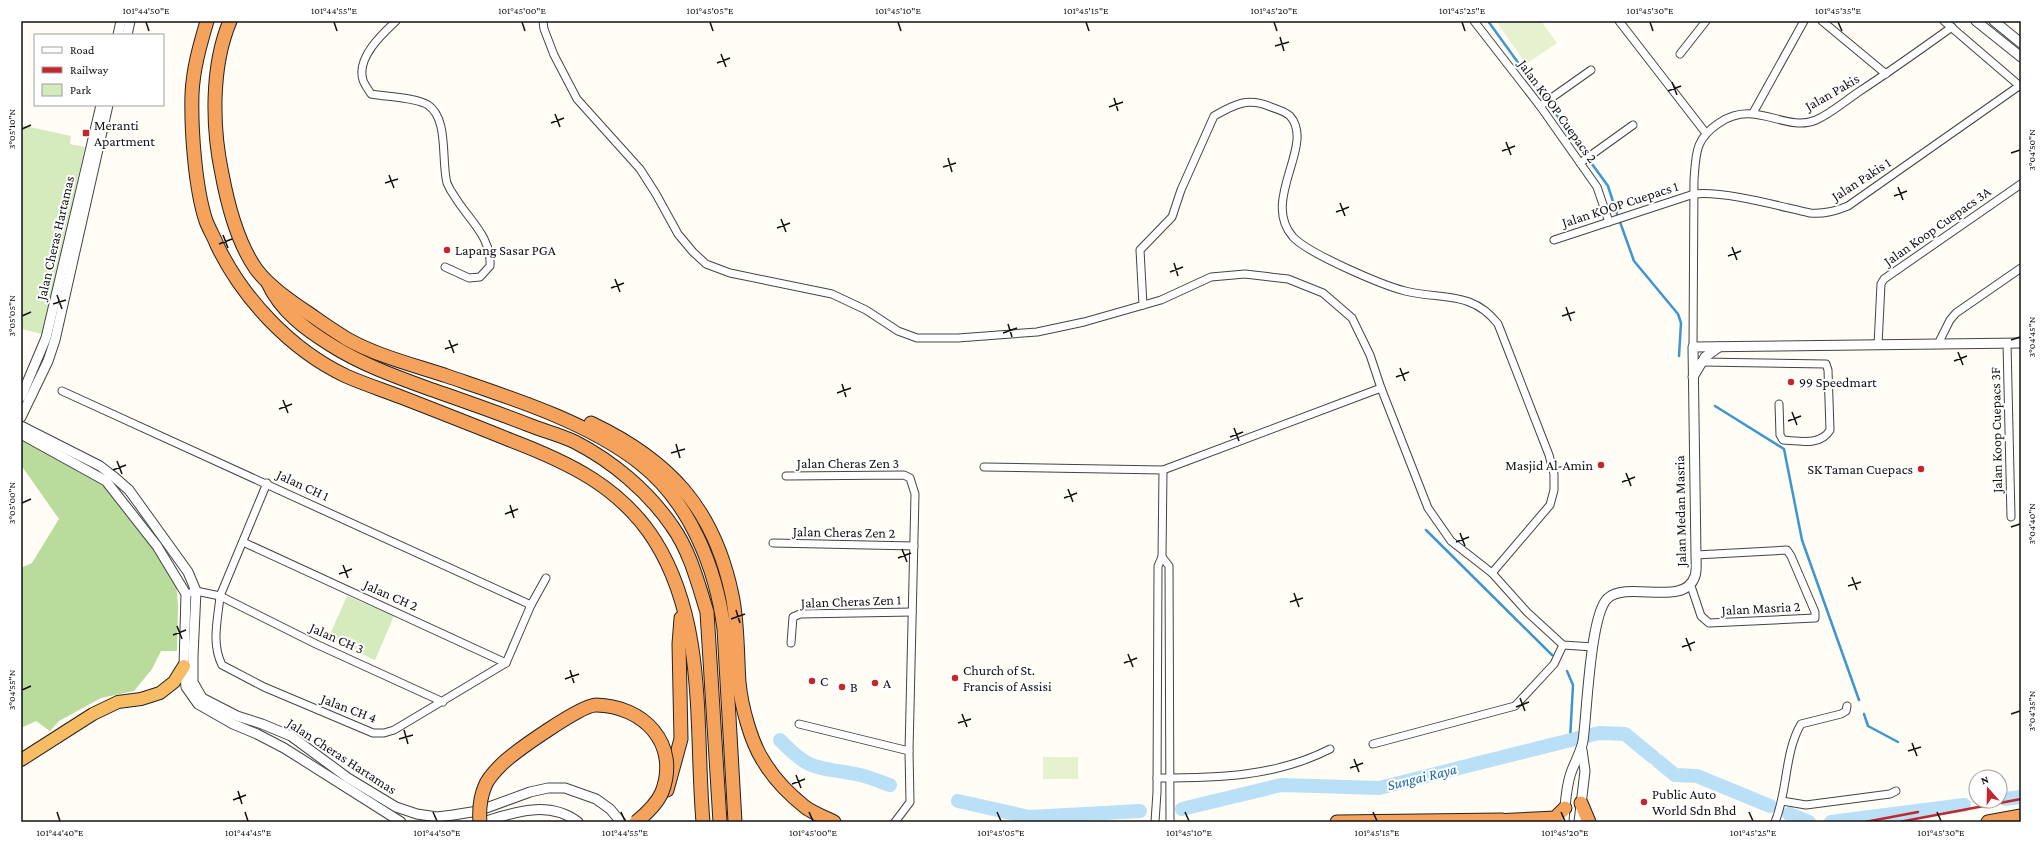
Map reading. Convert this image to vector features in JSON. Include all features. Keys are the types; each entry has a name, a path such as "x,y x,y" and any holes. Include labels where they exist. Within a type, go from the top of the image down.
{"highway":[{"path":"207,21 198,54 192,93 196,172 206,221 227,266 250,299 282,330 308,352 344,375 535,449 569,465 601,483 630,507 655,541 672,572 682,603 692,649 698,711 703,822"},
{"path":"230,21 218,71 214,114 218,155 228,207 256,268 267,282 275,298 289,314 307,330 345,354 381,371 574,442 629,478 652,501 672,526 686,552 698,581 707,612 720,822"},
{"path":"267,282 297,306 348,340 375,352 531,407 585,429 640,463 658,480 671,495 700,542 714,574 721,605 724,628 735,822"},
{"path":"531,407 584,421 612,433 643,452 662,468 698,508 712,534 725,566 733,596 739,684 748,723 763,762 782,786 805,807 834,822"},
{"path":"644,822 665,797 682,738 679,644 682,603"},
{"path":"21,760 42,745 65,733 93,714 118,702 141,699 160,693 174,682 184,666"},
{"path":"482,822 480,803 485,786 502,764 577,712 594,705 607,706 638,717 654,729 663,744 667,770 662,793 651,809 636,822"},
{"path":"1581,803 1589,822"},
{"path":"1336,822 1496,821 1555,818 1565,808"},
{"path":"1988,822 2021,816"}],"street":[{"path":"118,34 122,21"},
{"path":"127,34 130,21"},
{"path":"396,21 378,38 368,53 363,68 363,79 371,94 408,100 427,105 436,114 442,130 448,185 458,203 480,231 488,247 490,266 480,277 469,278 445,267"},
{"path":"543,21 544,28 554,55 577,99 640,169 678,234 693,252 706,264 730,274 832,294 866,310 898,331 917,338 958,338 1037,332 1084,322 1161,300 1211,277 1245,274 1288,279 1323,293 1352,318 1370,355 1381,388 1428,508 1451,541 1492,573 1527,612 1563,645 1593,647"},
{"name":"Jalan KOOP Cuepacs 2","path":"1474,21 1540,106 1597,187 1609,222"},
{"path":"1619,21 1705,132 1696,154 1694,194"},
{"path":"1680,54 1706,21"},
{"path":"1753,113 1804,21"},
{"path":"1822,21 1886,74"},
{"path":"1944,21 2020,87"},
{"path":"1976,21 2021,57"},
{"path":"1994,21 2021,42"},
{"name":"Jalan Pakis","path":"1705,132 1722,120 1737,114 1753,113 1800,123 1815,120 1886,74 1952,27"},
{"path":"1540,106 1591,70"},
{"name":"Jalan Pakis 1","path":"1694,194 1704,193 1729,196 1810,213 1821,214 1834,212 1848,206 2020,87"},
{"path":"1143,305 1140,250 1172,217 1181,190 1214,116 1244,103 1258,101 1289,115 1293,120 1297,136 1281,208 1287,229 1294,238 1313,250 1361,275 1405,291 1444,296 1472,303 1489,312 1498,324 1549,455 1554,474 1554,490 1550,505 1492,573"},
{"name":"Jalan Cheras Hartamas","path":"75,237 101,106"},
{"name":"Jalan Cheras Hartamas","path":"21,417 34,379 75,237 108,106"},
{"path":"1580,163 1633,125"},
{"name":"Jalan Koop Cuepacs 3A","path":"1878,345 1880,284 1884,279 2021,184"},
{"name":"Jalan KOOP Cuepacs 1","path":"1554,240 1694,194"},
{"name":"Jalan Medan Masria","path":"1564,822 1572,771 1582,745 1586,724 1593,647 1598,614 1602,604 1608,597 1616,593 1627,591 1671,593 1690,583 1694,576 1696,555 1692,347 1694,194"},
{"path":"1938,344 1950,320 1956,313 2021,268"},
{"path":"1692,347 2021,342"},
{"name":"Jalan Koop Cuepacs 3F","path":"2007,343 2011,517"},
{"path":"1692,380 1701,362 1710,352 1719,347"},
{"path":"1701,362 1826,364 1828,370 1830,430 1826,437 1814,441 1783,440 1780,435 1779,404"},
{"name":"Jalan Cheras Hartamas","path":"21,396 34,379"},
{"path":"984,467 1163,470 1381,388"},
{"name":"Jalan CH 1","path":"62,391 267,483 532,605"},
{"name":"Jalan Cheras Hartamas","path":"21,426 100,466 129,490 188,572 196,591 193,656 194,682 202,698 237,716 291,736 348,778 396,807 417,814 437,818 478,811 530,792 548,788 565,788 596,799 610,809 621,822"},
{"path":"21,434 106,481 157,546 186,594 196,591"},
{"path":"1155,822 1157,778 1158,566 1162,557 1163,470"},
{"name":"Jalan Cheras Zen 3","path":"786,476 904,476 910,478 915,494 914,546"},
{"name":"Jalan CH 4","path":"267,483 220,596 215,640 218,656 222,665 264,687 372,733 384,734 394,730 443,702 506,663"},
{"name":"Jalan CH 2","path":"243,542 506,663"},
{"name":"Jalan Cheras Zen 2","path":"773,543 914,546"},
{"path":"895,822 910,802 909,750 914,546"},
{"name":"Jalan Masria 2","path":"1690,583 1701,616 1709,623 1815,618 1815,612 1787,550 1696,555"},
{"path":"1162,557 1169,566 1171,661 1169,778 1170,822"},
{"path":"506,663 546,578"},
{"name":"Jalan CH 3","path":"196,591 220,596 316,644 443,702"},
{"name":"Jalan Cheras Hartamas","path":"186,594 184,666 186,687 198,704 233,724 284,748 401,822"},
{"name":"Jalan Cheras Zen 1","path":"791,643 793,617 800,614 912,612"},
{"path":"1373,744 1515,706 1554,664 1563,645"},
{"path":"1776,822 1797,731 1801,724 1841,714 1846,711 1847,706"},
{"path":"798,724 909,750"},
{"name":"Jalan Medan Masria","path":"1579,822 1585,771 1582,745"},
{"path":"307,748 328,769 328,777"},
{"path":"1157,778 1224,777 1257,774 1288,767 1330,749"},
{"path":"1782,801 1806,805 1890,794 1896,791"},
{"path":"482,822 519,810 538,809 556,811 578,822"},
{"path":"1779,813 1780,822"}],"green space":[{"path":"1496,21 1541,21 1557,43 1526,64"},
{"path":"21,125 71,136 70,144 85,147 42,334 21,329"},
{"path":"21,437 90,474 116,498 158,550 176,581 178,607 177,651 161,651 152,669 134,691 101,698 59,721 50,731 36,721 21,728 21,568 32,563 59,519 21,465"},
{"path":"347,596 394,616 375,660 328,639"},
{"path":"1043,757 1078,757 1078,779 1043,779"}],"waterway":[{"path":"1488,21 1543,97"},
{"path":"1550,106 1585,154"},
{"path":"1592,164 1608,186 1617,214"},
{"path":"1620,222 1634,261 1678,314 1681,323 1679,356"},
{"path":"1715,406 1784,449 1802,540 1859,700"},
{"path":"1426,530 1552,655"},
{"path":"1567,671 1573,685 1570,740"},
{"path":"1864,714 1868,726 1898,742"},
{"name":"Sungai Raya","path":"1182,809 1281,785 1379,788 1599,733 1625,734 1653,757"},
{"name":"Sungai Raya","path":"780,740 800,759 809,764 825,769 864,776 890,785"},
{"name":"Sungai Raya","path":"1658,761 1675,775 1697,776 1770,806"},
{"name":"Sungai Raya","path":"2008,799 2021,797"},
{"name":"Sungai Raya","path":"958,801 1029,817 1140,811"},
{"name":"Sungai Raya","path":"1831,822 1964,805"},
{"name":"Sungai Raya","path":"1789,814 1809,822"}],"railway":[{"path":"1899,822 2021,799"},
{"path":"1865,822 1918,812"}],"place":[{"name":"Meranti Apartment","path":"86,133"},
{"name":"Lapang Sasar PGA","path":"447,250"},
{"name":"99 Speedmart","path":"1791,382"},
{"name":"Masjid Al-Amin","path":"1601,465"},
{"name":"SK Taman Cuepacs","path":"1921,469"},
{"name":"Church of St. Francis of Assisi","path":"955,678"},
{"name":"C","path":"812,681"},
{"name":"A","path":"875,683"},
{"name":"B","path":"842,687"},
{"name":"Public Auto World Sdn Bhd","path":"1644,802"}]}
